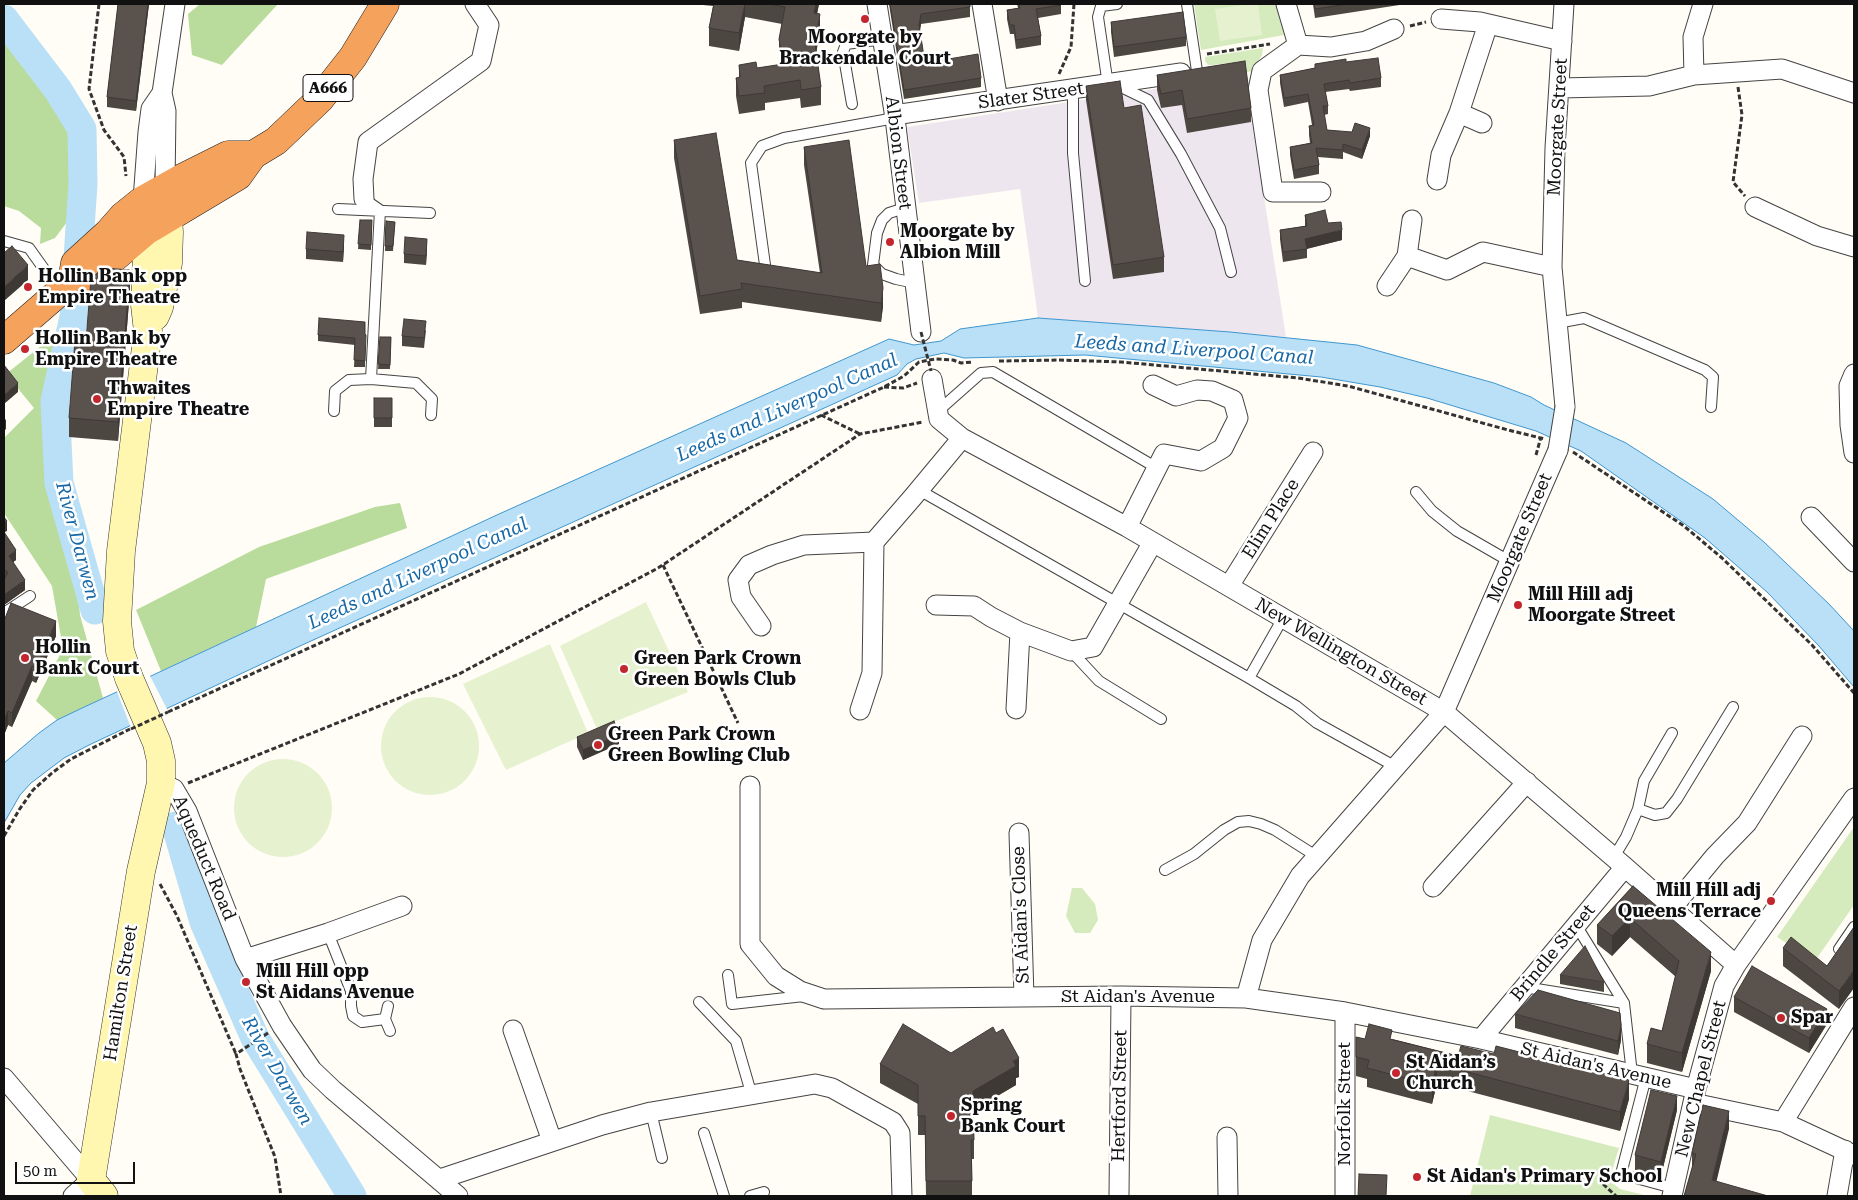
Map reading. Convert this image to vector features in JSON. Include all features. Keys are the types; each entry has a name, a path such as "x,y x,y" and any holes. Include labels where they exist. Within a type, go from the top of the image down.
{"highway":[{"name":"A666","path":"64,287 88,280 157,225 238,176 253,154 276,140 320,99 354,57 385,4"},
{"name":"A666","path":"4,340 64,287 75,263 146,199 228,155 253,154"}],"main road":[{"name":"Aqueduct Road","path":"146,199 157,225 147,253 145,306 148,331 121,552 117,621 120,652 157,743 167,786"},
{"name":"Hamilton Street","path":"89,1191 141,871 167,786"}],"street":[{"path":"146,199 166,111 162,92 174,4"},
{"path":"364,199 363,179 368,142 481,61 489,25 475,4"},
{"name":"Albion Street","path":"877,4 906,208 920,332"},
{"path":"982,4 998,101"},
{"path":"1286,4 1298,45"},
{"name":"Moorgate Street","path":"1246,998 1262,940 1300,876 1444,712 1559,446 1565,407 1552,267 1555,148 1564,4"},
{"path":"1694,75 1693,37 1703,4"},
{"path":"1441,19 1488,24 1562,41"},
{"path":"1437,180 1441,155 1459,114 1488,24"},
{"path":"1321,192 1274,192 1258,90 1262,71 1298,45 1331,47 1366,41 1394,29"},
{"path":"1560,88 1649,86 1694,75 1782,69 1854,93"},
{"name":"Slater Street","path":"894,117 1197,71"},
{"path":"146,199 148,132 151,109 162,92"},
{"path":"1459,114 1482,123"},
{"path":"1755,207 1817,236 1854,247"},
{"path":"1387,286 1407,256 1412,220"},
{"path":"1407,256 1447,270 1483,252 1552,267"},
{"path":"1854,374 1849,386 1850,425 1854,453"},
{"path":"931,375 939,415"},
{"path":"1127,527 1164,454 1200,460 1223,448 1238,418 1233,400 1212,390 1197,390 1176,396 1153,386"},
{"name":"New Wellington Street","path":"939,415 962,438 1127,527 1444,712 1736,964"},
{"path":"860,710 872,673 874,542 962,438"},
{"name":"Elim Place","path":"1229,586 1313,452"},
{"path":"1811,517 1854,562"},
{"path":"761,626 740,597 738,580 749,565 772,555 804,545 874,542"},
{"path":"936,604 974,606 1020,632 1071,651 1093,647 1153,542"},
{"path":"1016,709 1020,632"},
{"path":"1672,908 1715,856 1747,823 1802,736"},
{"path":"1433,887 1527,782"},
{"name":"Aqueduct Road","path":"167,786 188,811 245,959 282,1026 312,1070 458,1196"},
{"name":"St Aidan's Avenue","path":"750,786 750,944 776,976 800,991 824,999 1121,996 1246,998 1345,1012 1481,1039 1639,1076 1694,1096 1783,1122 1849,1152"},
{"name":"New Chapel Street","path":"1672,1192 1694,1096 1724,986 1736,964 1854,798"},
{"name":"St Aidan's Close","path":"1019,833 1024,997"},
{"name":"Brindle Street","path":"1481,1039 1576,925 1619,862"},
{"path":"245,959 328,933 402,906"},
{"name":"Hertford Street","path":"1119,1196 1121,996"},
{"path":"1783,1122 1854,1007"},
{"name":"Norfolk Street","path":"1345,1012 1345,1196"},
{"path":"513,1030 552,1141"},
{"path":"4,1078 89,1191"},
{"path":"440,1179 552,1141 651,1112 815,1084 832,1088 893,1122 900,1133 902,1196"},
{"path":"1227,1137 1228,1196"},
{"path":"1837,1196 1849,1152"}],"lane":[{"path":"1117,4 1101,6 1098,18 1111,84 1148,100 1181,154 1220,228 1231,272"},
{"path":"1187,4 1197,71"},
{"path":"852,104 843,52 846,44 883,39"},
{"path":"1067,91 1085,281"},
{"path":"765,265 751,163 762,146 784,138 894,117"},
{"path":"364,199 380,210"},
{"path":"338,208 430,213"},
{"path":"906,208 889,213 882,220 878,232 873,265 882,274 915,283"},
{"path":"371,379 380,210"},
{"path":"4,241 29,248 64,287"},
{"path":"1557,323 1584,318 1706,370 1713,377 1711,407"},
{"path":"939,415 981,373 993,372 1157,468"},
{"path":"334,410 336,391 350,380 371,379 416,383 432,399 431,415"},
{"path":"919,490 1249,678 1296,706 1317,723 1396,767"},
{"path":"1416,492 1432,511 1457,531 1509,561"},
{"path":"4,613 30,596"},
{"path":"1249,678 1283,618"},
{"path":"1071,651 1100,682 1161,719"},
{"path":"1638,810 1655,815 1666,813 1677,799 1733,707"},
{"path":"1619,862 1626,837 1638,810 1644,781 1672,733"},
{"path":"1164,870 1194,854 1224,830 1238,822 1249,821 1261,824 1316,856"},
{"path":"1576,925 1624,1003 1639,1076 1621,1174 1672,1192"},
{"path":"1834,957 1854,927"},
{"path":"328,933 351,991 353,1016 362,1022 385,1019"},
{"path":"728,975 732,1004 812,995"},
{"path":"1524,987 1624,1003"},
{"path":"699,1002 736,1041 752,1096"},
{"path":"388,1006 385,1019 390,1031"},
{"path":"651,1112 662,1158"},
{"path":"704,1133 724,1196"},
{"path":"750,1196 764,1192"}],"path":[{"path":"99,4 89,89 104,130 124,157 146,199"},
{"path":"1067,91 1059,74 1071,47 1074,4"},
{"path":"1394,29 1441,19"},
{"path":"1197,71 1204,54 1266,44 1298,45"},
{"path":"1736,72 1742,115 1733,182 1755,207"},
{"path":"920,332 931,375"},
{"path":"884,386 903,388"},
{"path":"4,836 33,790 52,773 71,759 131,728 820,415 860,434"},
{"path":"167,786 459,674 662,565 860,434 939,415"},
{"path":"1541,437 1559,446 1684,526 1722,558 1812,645 1854,693"},
{"path":"662,565 738,723"},
{"path":"141,871 158,880 177,916 236,1054 240,1069 275,1157 281,1196"},
{"path":"236,1054 268,1033"},
{"path":"1603,1184 1616,1196"}],"shaded area":[{"path":"1245,75 1286,337 1038,318 1020,189 919,203 907,127"}],"green space":[{"path":"200,4 278,4 222,65 192,55 188,14"},
{"path":"1194,4 1278,4 1284,35 1201,50"},
{"path":"1258,4 1262,35 1220,41 1215,9"},
{"path":"4,37 69,110 78,129 80,146 79,185 73,214 55,238 40,244 41,228 19,211 4,206"},
{"path":"1263,48 1262,55 1252,71 1234,75 1231,63 1208,65 1205,61 1205,57"},
{"path":"56,334 49,401 47,487 77,576 80,615 103,698 57,720 36,701 63,649 52,586 4,513 4,438 34,408 6,374"},
{"path":"400,503 407,528 266,579 256,627 161,671 136,610 259,547 375,507"},
{"name":"Green Park Crown Green Bowls Club","path":"646,602 688,692 597,729 560,646"},
{"path":"550,644 588,733 506,770 463,684"},
{"path":"430,697 449,701 464,712 475,727 479,746 475,765 464,780 449,791 430,795 411,791 396,780 385,765 381,746 385,727 396,712 411,701"},
{"path":"283,759 302,763 317,774 328,789 332,808 328,827 317,842 302,853 283,857 264,853 249,842 238,827 234,808 238,789 249,774 264,763"},
{"path":"1854,827 1854,905 1815,961 1777,937"},
{"path":"1072,888 1082,888 1095,904 1098,920 1090,933 1075,933 1066,916"},
{"path":"1490,1115 1619,1148 1611,1174 1615,1185 1620,1189 1648,1196 1470,1196"}],"water":[{"name":"Leeds and Liverpool Canal","path":"1038,318 1230,332 1357,345 1494,383 1531,397 1544,405 1626,443 1713,499 1764,542 1829,604 1854,631 1854,687 1819,646 1767,592 1705,538 1581,451 1536,431 1427,398 1380,387 1321,377 1085,355 964,358 944,353 916,359 907,364 897,375 300,646 89,745 64,758 31,783 20,795 4,823 4,763 57,720 499,514 889,339 914,345 941,341 960,329"}],"pier":[{"path":"149,674 168,711 131,728 116,689"}],"building":[{"path":"118,4 148,4 136,101 107,97"},
{"path":"714,4 745,4 739,33 709,28"},
{"path":"769,4 816,4 814,13 820,14 815,43 821,87 801,90 800,80 764,86 765,93 739,96 736,78 740,77 739,65 756,62 757,68 783,64 779,39 785,7"},
{"path":"890,4 970,4 970,7 921,14 919,25 925,63 978,54 981,78 904,90"},
{"path":"1019,4 1061,5 1036,9 1041,36 1016,40 1014,25 1010,25 1007,10 1020,8"},
{"path":"1314,4 1348,4 1315,9"},
{"path":"1183,12 1186,37 1114,47 1111,22"},
{"path":"1378,58 1381,78 1350,83 1349,80 1324,84 1328,106 1323,106 1327,130 1352,132 1355,123 1370,128 1362,150 1343,144 1343,150 1316,148 1319,165 1294,170 1290,147 1312,143 1309,126 1314,125 1308,94 1284,98 1280,75 1315,68 1315,64 1346,59 1346,62"},
{"path":"1245,61 1251,108 1187,119 1182,90 1161,94 1157,75"},
{"path":"1120,81 1124,108 1141,105 1164,257 1113,265 1086,86"},
{"path":"716,133 737,260 822,273 804,147 849,140 866,266 880,264 883,288 881,303 741,283 742,289 700,296 674,140"},
{"path":"1325,210 1328,223 1341,222 1342,230 1305,239 1307,249 1283,252 1280,230 1307,226 1305,215"},
{"path":"360,220 372,220 371,245 358,244"},
{"path":"386,221 395,222 393,246 385,246"},
{"path":"307,232 344,235 343,252 306,249"},
{"path":"405,237 427,239 426,256 404,254"},
{"path":"12,246 28,265 4,287 4,253"},
{"name":"Thwaites Empire Theatre","path":"104,268 130,270 118,422 69,418 75,340 86,341 91,278"},
{"path":"319,318 365,322 365,361 354,360 355,338 318,335"},
{"path":"404,319 426,321 424,338 402,336"},
{"path":"380,337 391,337 390,365 378,364"},
{"path":"4,365 18,383 4,395"},
{"path":"374,398 392,398 392,418 374,418"},
{"name":"Hollin Bank Court","path":"4,532 16,550 9,556 25,580 4,595 4,580 8,572 4,570"},
{"name":"Hollin Bank Court","path":"11,603 56,621 36,668 32,666 12,713 8,711 4,720 4,621"},
{"path":"614,721 619,735 583,750 577,737"},
{"path":"1633,886 1711,952 1682,1053 1647,1044 1651,1028 1662,1031 1679,961 1630,918 1612,936 1597,925"},
{"path":"1854,927 1854,970 1839,991 1783,948 1791,937 1827,966"},
{"path":"1585,946 1604,982 1560,975"},
{"path":"1752,966 1827,1009 1809,1038 1734,997"},
{"path":"1538,990 1620,1013 1621,1025 1618,1041 1515,1014"},
{"name":"Spring Bank Court","path":"903,1024 951,1053 993,1027 996,1033 1003,1029 1019,1058 1013,1061 1016,1066 973,1091 974,1140 971,1140 972,1181 926,1181 925,1116 918,1116 918,1085 880,1064"},
{"path":"1369,1024 1392,1030 1390,1039 1458,1056 1461,1046 1494,1054 1496,1046 1629,1080 1620,1112 1437,1064 1432,1085 1367,1068 1369,1060 1356,1057 1356,1037 1365,1039"},
{"path":"1651,1090 1677,1096 1661,1162 1635,1155"},
{"path":"1703,1105 1729,1111 1712,1180 1768,1196 1684,1196 1696,1154 1692,1153"},
{"path":"1359,1174 1387,1175 1386,1196 1358,1196"}],"waterway":[{"name":"River Darwen","path":"4,19 58,90 82,129 83,184 74,317 55,401 59,483 95,610"},
{"name":"River Darwen","path":"176,826 204,922 255,1038 352,1196"}],"place":[{"name":"Moorgate by Brackendale Court","path":"865,19"},
{"name":"Moorgate by Albion Mill","path":"890,242"},
{"name":"Hollin Bank opp Empire Theatre","path":"28,287"},
{"name":"Hollin Bank by Empire Theatre","path":"25,349"},
{"name":"Thwaites Empire Theatre","path":"97,399"},
{"name":"Mill Hill adj Moorgate Street","path":"1518,605"},
{"name":"Hollin Bank Court","path":"25,658"},
{"name":"Green Park Crown Green Bowls Club","path":"624,669"},
{"name":"Green Park Crown Green Bowling Club","path":"598,745"},
{"name":"Mill Hill adj Queens Terrace","path":"1771,901"},
{"name":"Mill Hill opp St Aidans Avenue","path":"246,982"},
{"name":"Spar","path":"1781,1018"},
{"name":"St Aidan’s Church","path":"1396,1073"},
{"name":"Spring Bank Court","path":"951,1116"},
{"name":"St Aidan's Primary School","path":"1417,1177"}]}
